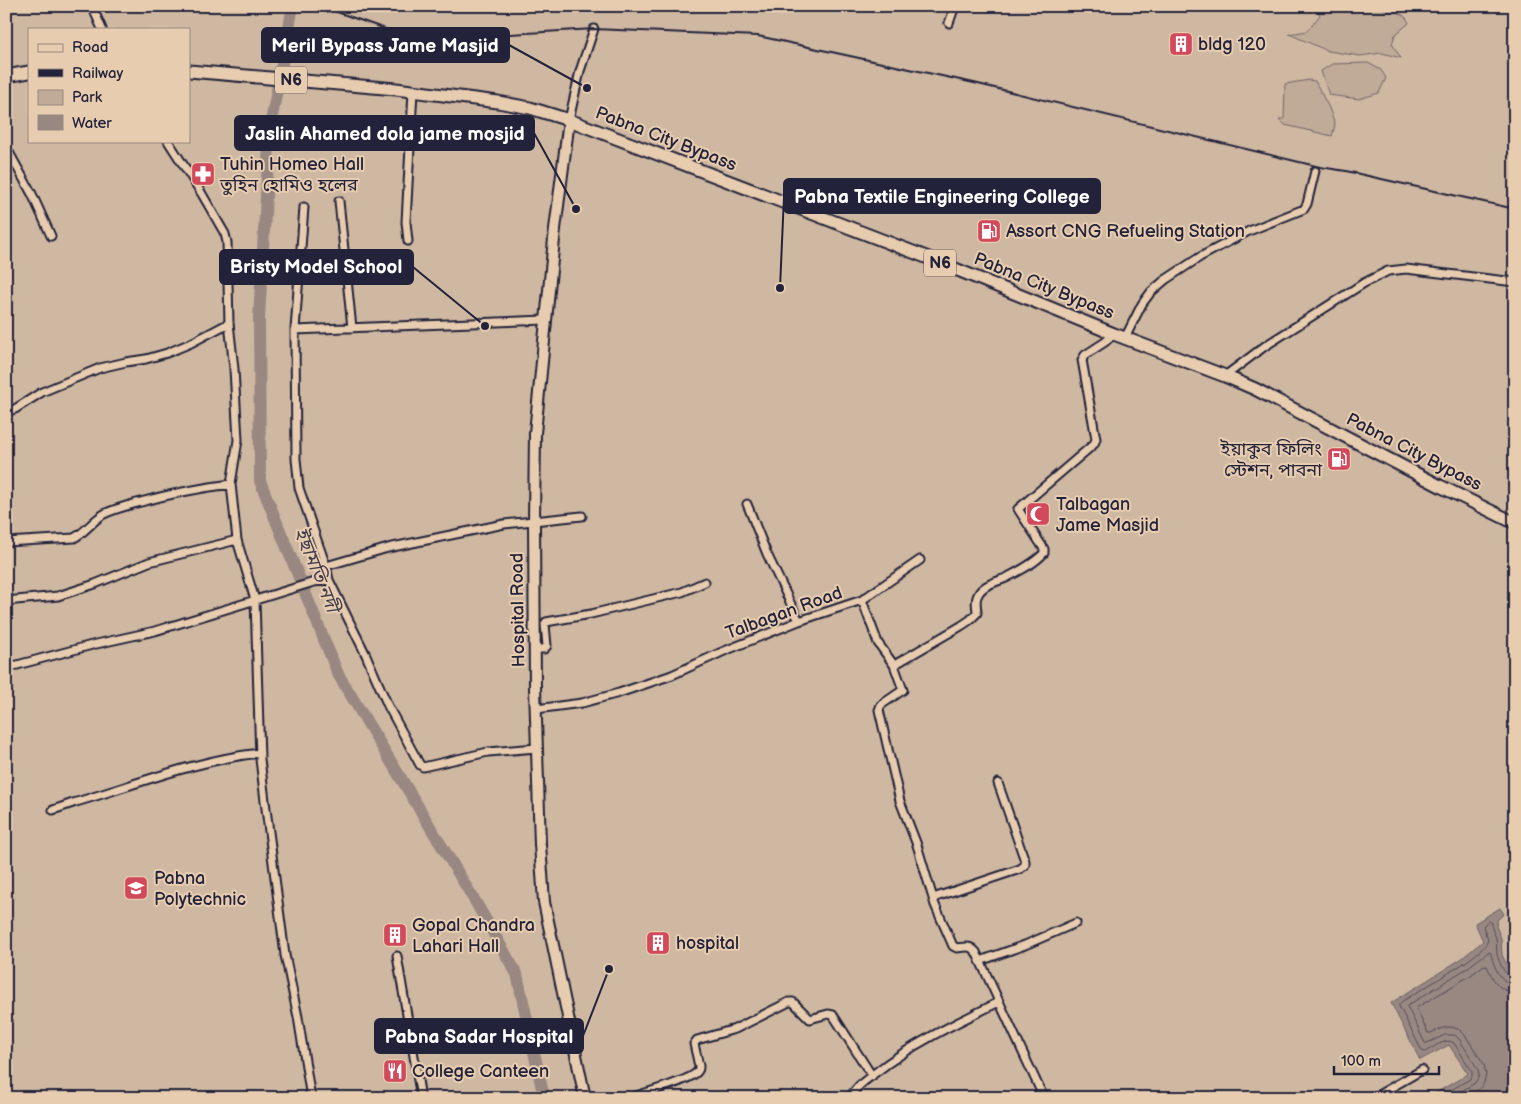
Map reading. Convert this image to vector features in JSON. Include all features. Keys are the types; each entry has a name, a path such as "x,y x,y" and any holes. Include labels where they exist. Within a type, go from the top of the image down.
{"highway":[{"name":"Pabna City Bypass","path":"190,71 413,91 498,102 530,108 569,120 931,259 1114,334 1225,376 1255,389 1515,523"},
{"path":"6,76 28,72"}],"main road":[{"name":"Hospital Road","path":"569,120 554,229 535,433 535,649 540,836 544,902 585,1098"}],"street":[{"path":"92,6 102,28"},
{"path":"950,23 954,6"},
{"path":"569,120 587,45 594,29"},
{"path":"408,241 406,222 413,91"},
{"path":"169,142 202,194 224,234 228,252 229,323 238,440 231,484 237,540 255,600 260,753 269,836 286,955 311,1098"},
{"path":"6,147 32,194 51,236"},
{"path":"1125,338 1142,304 1164,280 1200,257 1249,232 1304,209 1307,204 1314,171"},
{"path":"339,201 352,328"},
{"path":"304,207 295,330 295,430 299,488 329,580 388,706 420,765 424,767 488,752 538,748"},
{"path":"1225,376 1266,346 1364,283 1388,271 1406,268 1515,282"},
{"path":"295,330 545,320"},
{"path":"6,412 15,409 42,392 100,368 167,353 229,323"},
{"path":"894,665 970,620 977,613 977,597 980,591 986,586 1022,569 1044,554 1044,549 1018,509 1094,444 1096,439 1082,360 1085,355 1114,334"},
{"path":"6,542 74,538 96,519 117,509 175,493 231,484"},
{"path":"747,504 799,621"},
{"path":"326,566 388,548 504,524 582,516"},
{"path":"6,601 58,596 95,584 149,562 237,540"},
{"path":"862,600 920,560"},
{"path":"6,653 8,668 92,645 155,631 296,587 329,580"},
{"path":"535,649 544,649 547,646 546,622 591,614 682,592 705,582"},
{"name":"Talbagan Road","path":"536,709 582,703 619,693 672,675 722,652 799,621 862,600 878,643 894,665 903,690 882,704 879,710 900,801 917,845 933,898"},
{"path":"53,810 208,762 260,753"},
{"path":"998,783 1025,865 1020,869 933,898 953,946 957,948 966,946 973,949 980,961 1044,1098"},
{"path":"980,961 1025,945 1076,923"},
{"path":"397,956 421,1098"},
{"path":"629,1098 695,1074 699,1069 694,1044 697,1040 735,1029 789,1002 793,1002 810,1019 828,1014 833,1015 872,1076"},
{"path":"850,1098 855,1089 901,1054 999,1002"},
{"path":"1373,1098 1422,1070"}],"shaded area":[{"path":"6,6 1515,6 1515,1098 6,1098"}],"green space":[{"path":"1316,6 1383,6 1384,10 1402,15 1409,23 1395,35 1392,44 1401,58 1382,53 1360,56 1328,51 1289,34 1307,31 1320,15"},
{"path":"1368,63 1381,70 1386,78 1379,93 1359,99 1329,95 1321,71 1332,64"},
{"path":"1309,80 1315,81 1329,108 1335,125 1332,136 1285,125 1279,119 1284,119 1285,84"}],"water":[{"path":"1500,908 1504,914 1498,919 1496,926 1501,938 1502,955 1510,971 1515,976 1515,1098 1427,1098 1468,1074 1449,1045 1420,1060 1391,1003 1461,959 1483,941 1475,923"}],"waterway":[{"name":"ইছামতি নদী","path":"293,6 270,127 259,318 260,481 338,674 517,974 544,1098"}],"railway":[{"path":"320,6 391,31 458,37 594,29 758,36 974,83 1320,167 1346,171 1515,209"}],"place":[{"name":"bldg 120","path":"1181,44"},
{"name":"Meril Bypass Jame Masjid","path":"587,88"},
{"name":"Tuhin Homeo Hall তুহিন হোমিও হলের","path":"203,174"},
{"name":"Jaslin Ahamed dola jame mosjid","path":"576,209"},
{"name":"Assort CNG Refueling Station","path":"989,231"},
{"name":"Pabna Textile Engineering College","path":"780,288"},
{"name":"Bristy Model School","path":"485,326"},
{"name":"ইয়াকুব ফিলিং স্টেশন, পাবনা","path":"1339,459"},
{"name":"Talbagan Jame Masjid","path":"1038,514"},
{"name":"Pabna Polytechnic","path":"136,888"},
{"name":"Gopal Chandra Lahari Hall","path":"395,935"},
{"name":"hospital","path":"658,943"},
{"name":"Pabna Sadar Hospital","path":"609,969"},
{"name":"College Canteen","path":"395,1071"}]}
